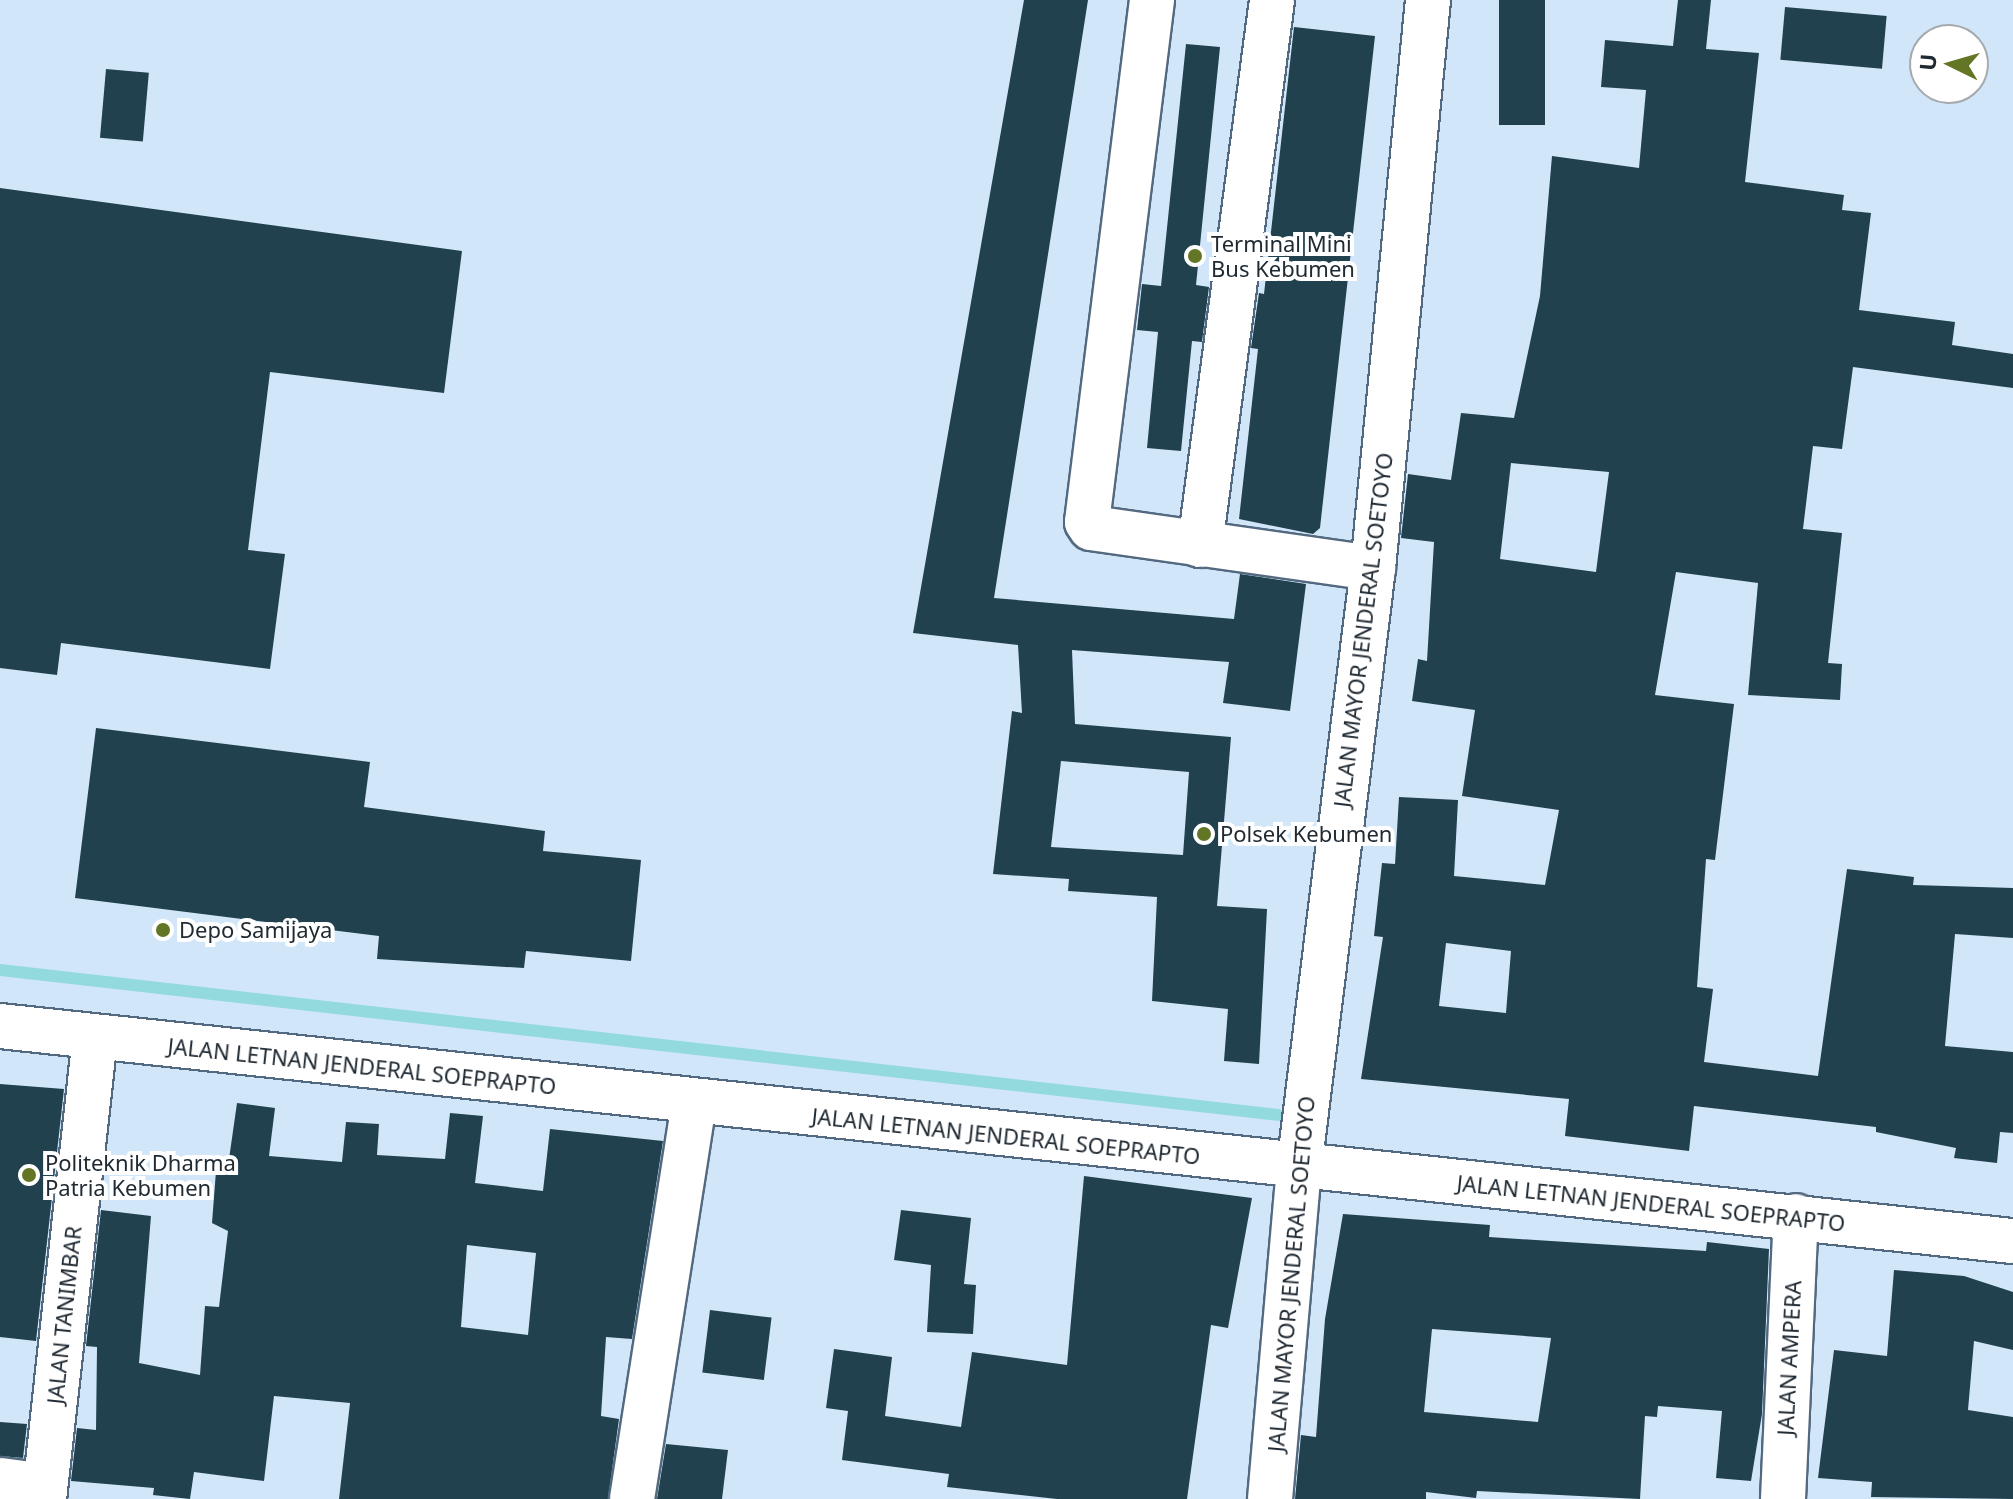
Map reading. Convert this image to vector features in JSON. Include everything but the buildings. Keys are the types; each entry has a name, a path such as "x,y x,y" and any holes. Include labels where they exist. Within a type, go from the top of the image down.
{"street":[{"path":"1152,0 1085,513 1091,528 1373,568"},
{"path":"1200,545 1272,0"},
{"name":"JALAN MAYOR JENDERAL SOETOYO","path":"1270,1499 1299,1168 1373,568 1428,0"},
{"name":"JALAN LETNAN JENDERAL SOEPRAPTO","path":"0,1026 1299,1168 1796,1216 2013,1241"},
{"name":"JALAN TANIMBAR","path":"44,1492 95,1037"},
{"path":"632,1499 694,1103"},
{"name":"JALAN AMPERA","path":"1783,1499 1796,1216"},
{"path":"0,1480 44,1492"}],"waterway":[{"path":"0,970 1278,1115"}],"place":[{"name":"Terminal Mini Bus Kebumen","path":"1195,256"},
{"name":"Polsek Kebumen","path":"1204,834"},
{"name":"Depo Samijaya","path":"163,930"},
{"name":"Politeknik Dharma Patria Kebumen","path":"29,1175"}]}
